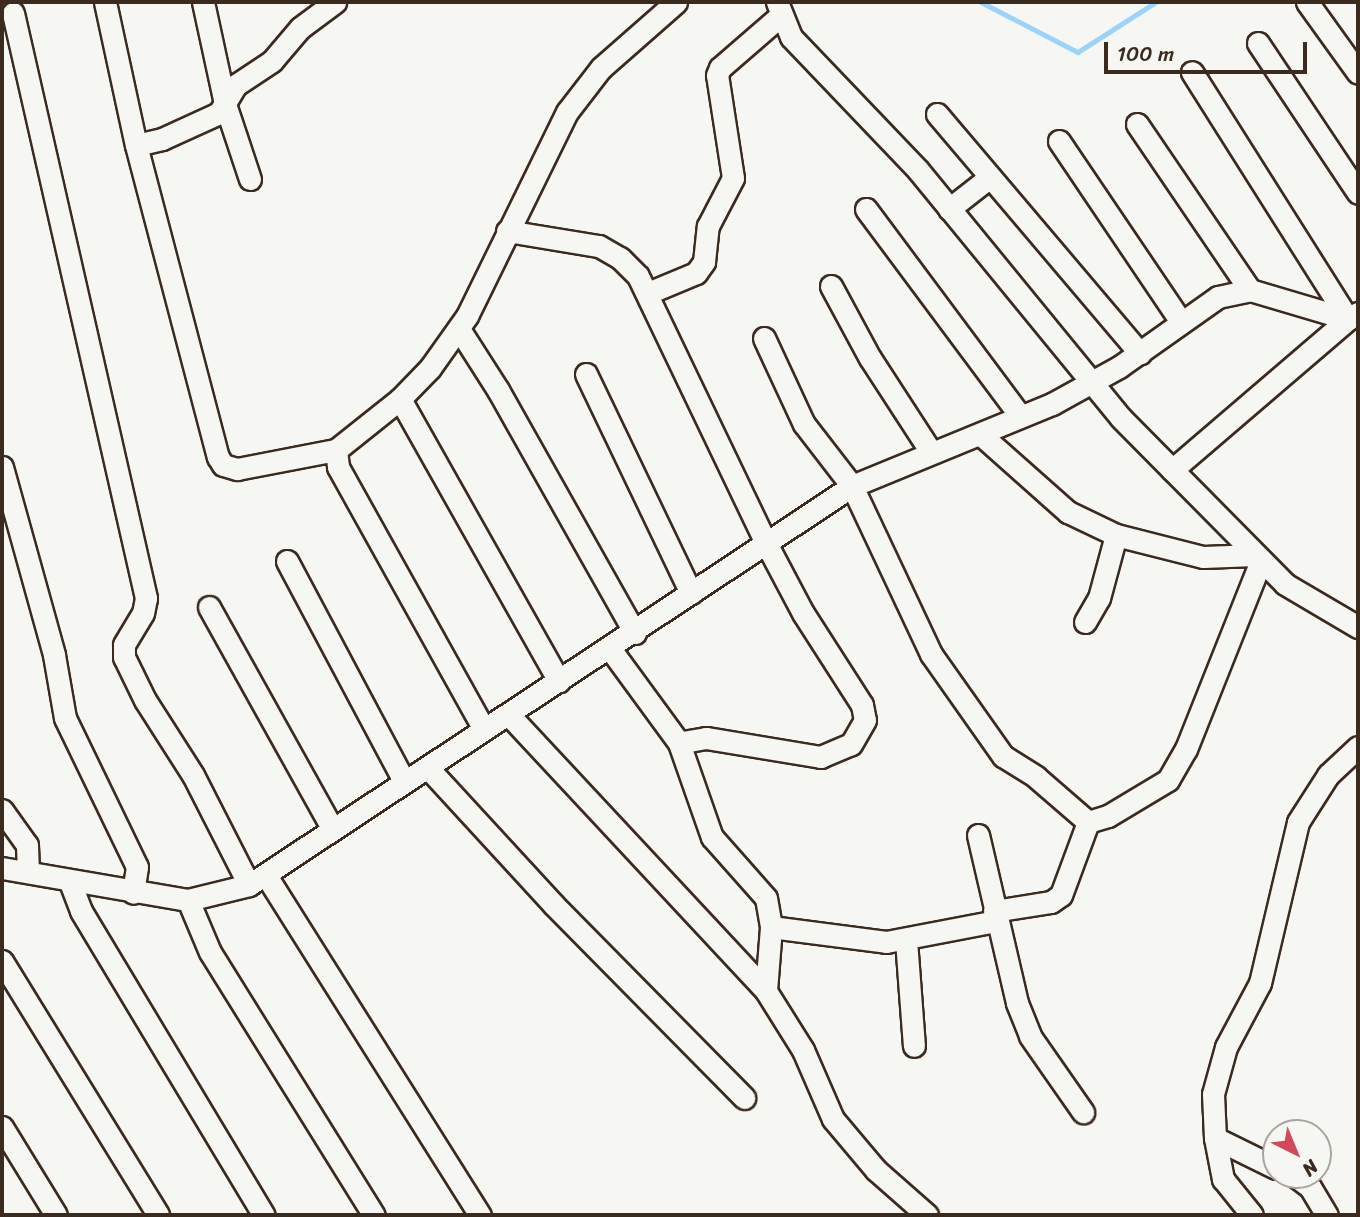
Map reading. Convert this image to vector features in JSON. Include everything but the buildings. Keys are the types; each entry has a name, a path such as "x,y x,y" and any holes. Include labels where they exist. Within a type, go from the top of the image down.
{"street":[{"path":"105,2 136,145 223,465 237,469 336,450 400,400 459,329 567,112 601,68 676,2"},
{"path":"203,2 225,104 250,179"},
{"path":"136,145 210,118 225,104 236,85 272,61 300,28 335,2"},
{"path":"1307,2 1358,73"},
{"path":"648,293 696,273 704,262 708,226 733,178 718,75 720,68 778,9 791,37 918,170 1091,383 1172,470 1258,558 1308,601 1358,627"},
{"path":"13,13 146,598 143,613 124,645 124,657 145,700 258,881 480,1215"},
{"path":"1258,43 1358,193"},
{"path":"1192,72 1353,316"},
{"path":"937,114 1140,353"},
{"path":"1137,124 1250,290"},
{"path":"1059,141 1181,322"},
{"path":"949,209 990,177"},
{"path":"866,209 1021,417"},
{"path":"507,231 599,246 620,258 648,293 766,545 803,613 862,705 865,720 859,732 838,754 821,757 706,738 679,743"},
{"path":"831,286 870,358 931,452"},
{"path":"2,868 69,883 188,900 258,881 332,828 611,650 691,593 852,486 931,452 980,435 1091,383 1140,353 1218,297 1250,290 1353,316"},
{"path":"1172,470 1353,316"},
{"path":"459,329 498,390 635,633"},
{"path":"764,338 804,424 852,486 896,587 931,654 1003,756 1036,777 1088,822"},
{"path":"586,374 691,593"},
{"path":"400,400 559,681"},
{"path":"980,435 1068,512 1116,535 1203,557 1258,558"},
{"path":"336,450 338,467 484,729"},
{"path":"2,467 54,655 65,719 137,867 133,892"},
{"path":"1084,622 1099,598 1116,535"},
{"path":"1088,822 1108,816 1168,780 1186,749 1258,558"},
{"path":"287,561 404,781"},
{"path":"209,607 332,828"},
{"path":"611,650 679,743 698,786 704,821 766,898 771,927 766,991"},
{"path":"509,715 766,991 803,1050 833,1119 884,1179 928,1215"},
{"path":"1252,1215 1223,1179 1215,1138 1216,1084 1226,1047 1260,983 1298,822 1328,775 1358,747"},
{"path":"428,768 554,905 744,1098"},
{"path":"2,810 27,845 29,872"},
{"path":"771,927 886,942 906,940 1051,902 1061,895 1088,822"},
{"path":"978,835 995,916 1030,1037 1083,1112"},
{"path":"69,883 81,911 264,1215"},
{"path":"188,900 210,952 374,1215"},
{"path":"906,940 914,1046"},
{"path":"2,961 158,1215"},
{"path":"2,1127 56,1215"},
{"path":"1215,1138 1262,1161"},
{"path":"1311,1189 1327,1215"}],"waterway":[{"path":"981,2 1078,52 1156,2"}]}
